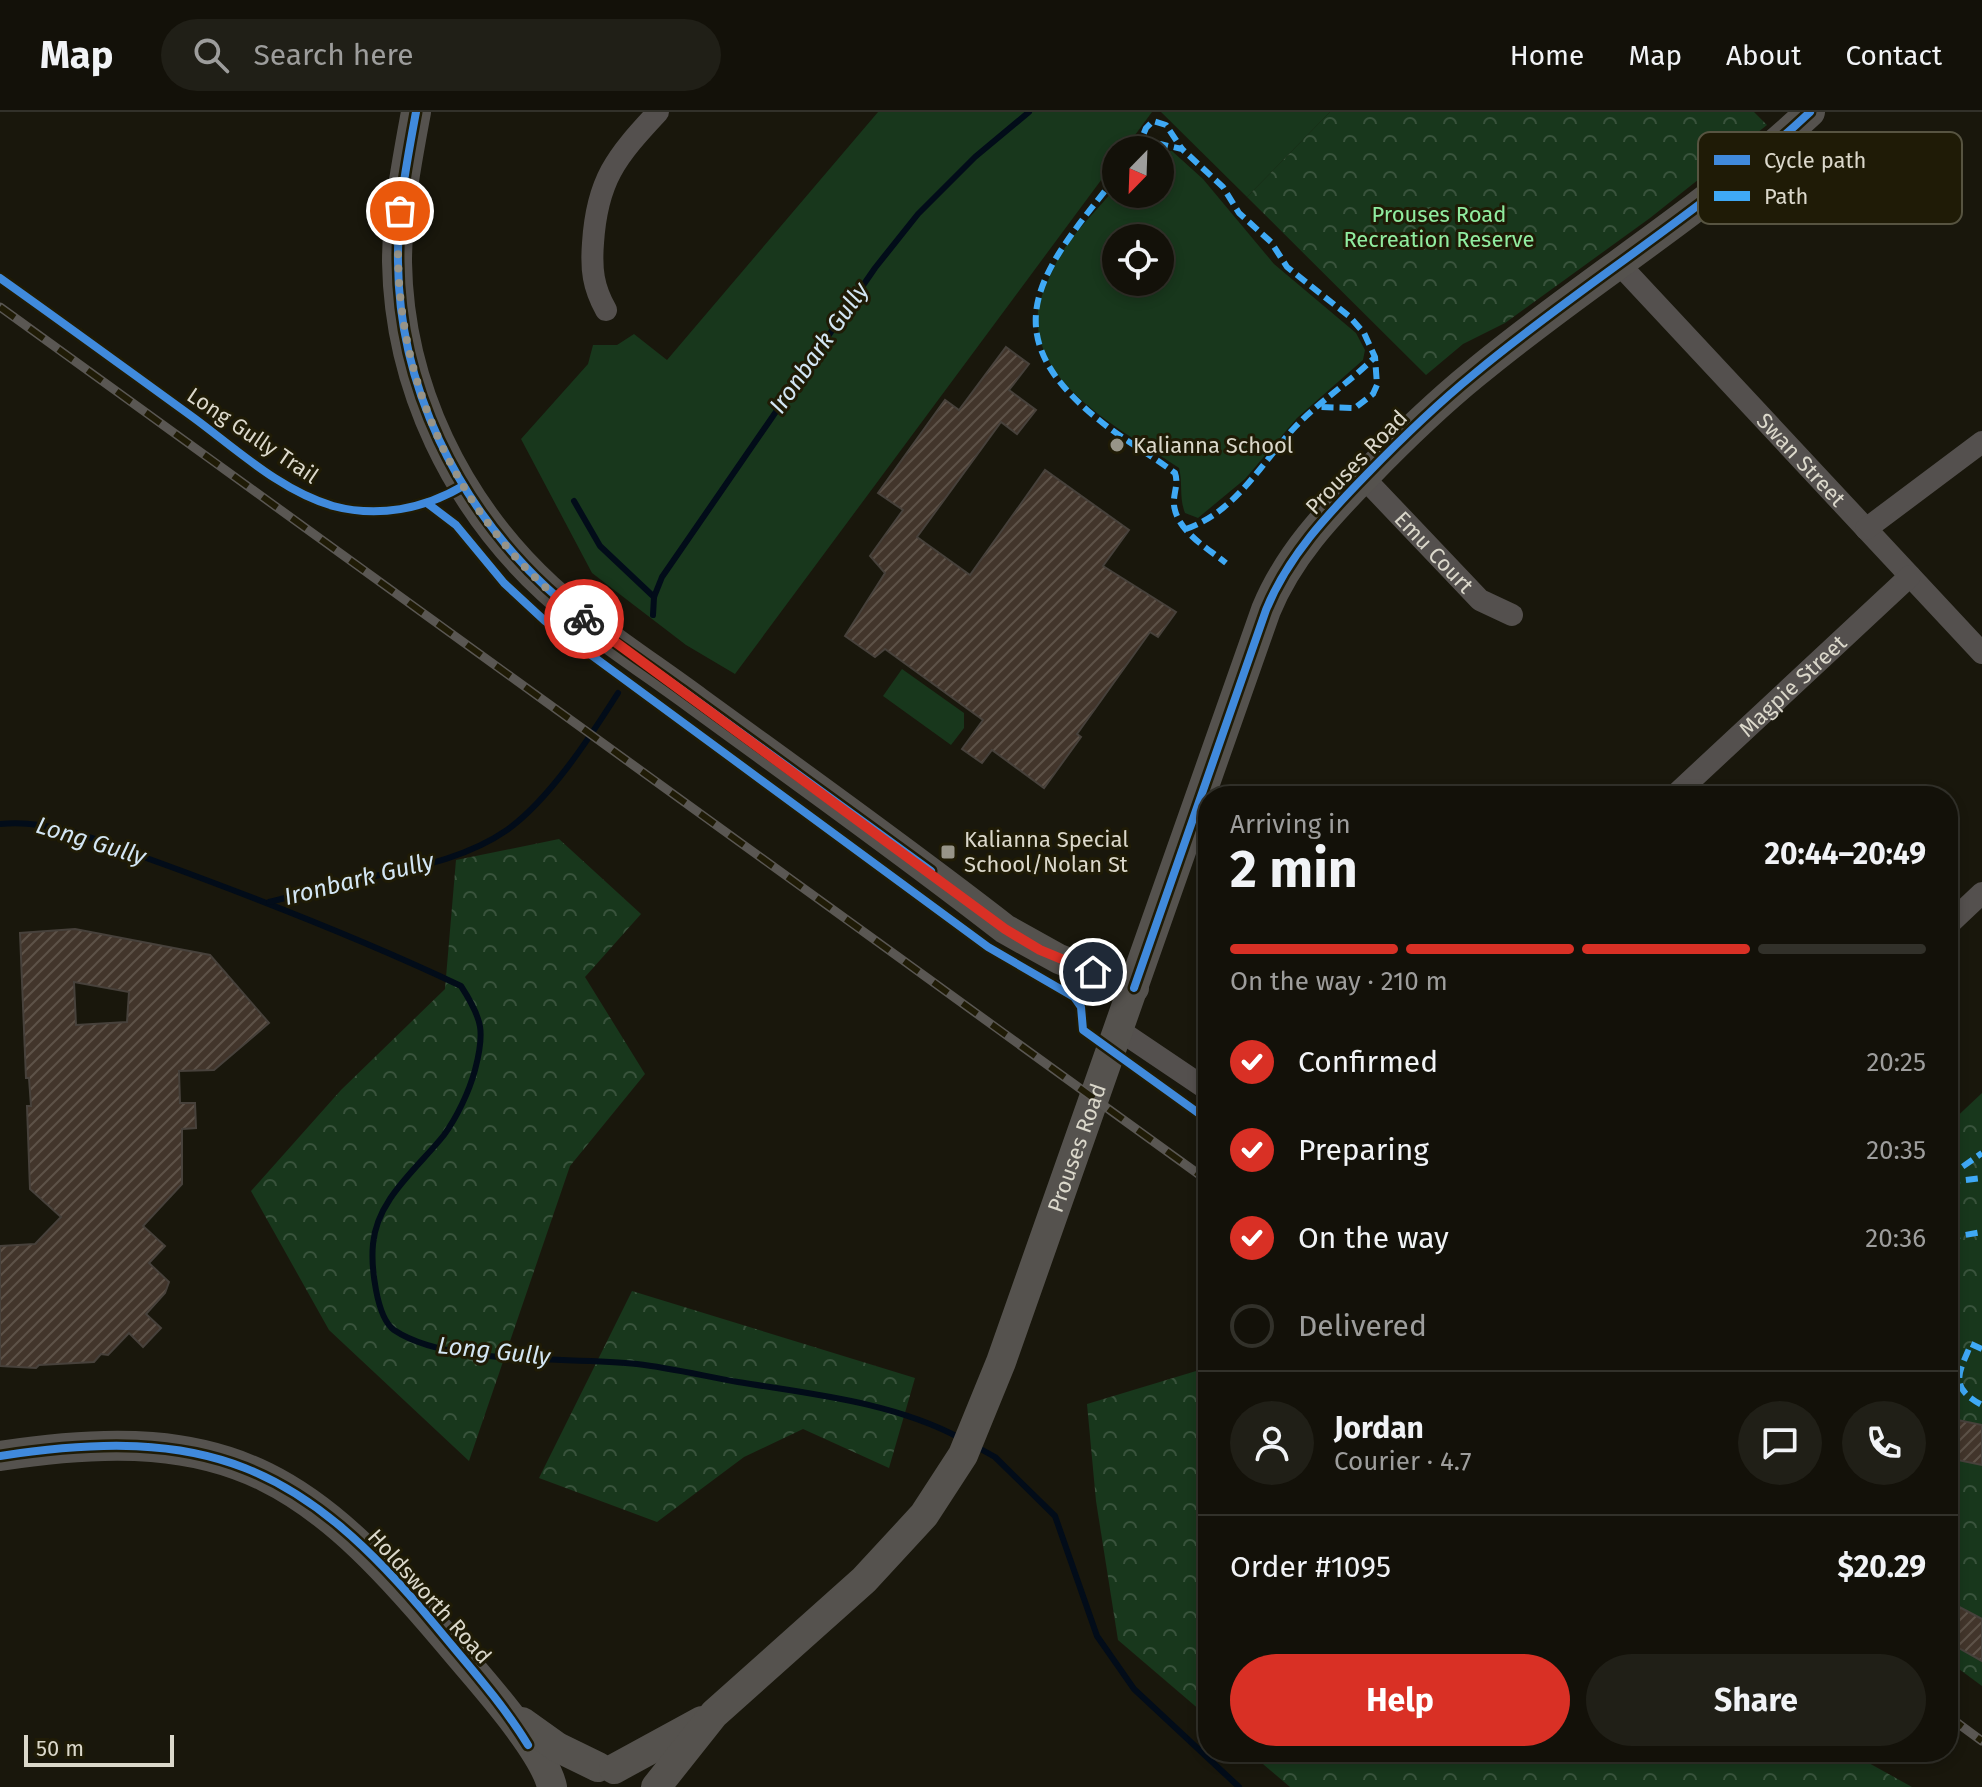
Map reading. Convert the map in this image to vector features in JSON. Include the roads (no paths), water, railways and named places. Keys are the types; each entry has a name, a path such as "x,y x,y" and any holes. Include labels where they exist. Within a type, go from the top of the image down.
{"street":[{"path":"416,112 397,263 405,333 436,435 463,486 500,539 577,613 1005,929 1059,959 1134,988"},
{"path":"606,310 597,295 591,269 598,199 615,161 658,112"},
{"name":"Prouses Road","path":"1787,132 1810,112"},
{"name":"Prouses Road","path":"1206,786 1277,585 1317,528 1364,478 1475,373 1698,206"},
{"name":"Swan Street","path":"1620,265 1982,653"},
{"path":"1866,529 1982,442"},
{"name":"Emu Court","path":"1364,478 1480,600 1512,615"},
{"name":"Magpie Street","path":"1685,786 1910,576"},
{"name":"Prouses Road","path":"656,1787 714,1714 888,1557 924,1515 968,1443 1198,808"},
{"path":"1958,916 1982,893"},
{"path":"1119,1030 1198,1083"},
{"name":"Holdsworth Road","path":"0,1456 106,1443 149,1445 228,1461 287,1487 338,1522 371,1552 507,1712 552,1787"},
{"name":"Holdsworth Road","path":"507,1712 557,1747 616,1774"},
{"name":"Prouses Road","path":"562,1787 583,1770 616,1774 714,1714"}],"waterway":[{"name":"Ironbark Gully","path":"653,615 654,597 662,577 875,268 918,214 975,157 1029,112"},
{"path":"574,501 600,546 654,597"},
{"name":"Ironbark Gully","path":"269,902 435,862 490,841 523,817 554,785 618,693"},
{"name":"Long Gully","path":"0,824 41,825 103,842 314,922 461,986 480,1026 480,1046 472,1078 449,1128 400,1185 376,1228 373,1244 376,1290 383,1314 394,1330 417,1342 477,1355 637,1364 823,1396 907,1416 960,1438"},
{"name":"Long Gully","path":"977,1447 995,1457 1055,1516 1097,1636 1134,1689 1198,1749"},
{"name":"Long Gully","path":"1212,1762 1239,1787"}],"railway":[{"path":"0,307 1198,1174"},
{"path":"1958,1723 1982,1741"}],"place":[{"name":"Kalianna School","path":"1117,445"},
{"name":"Kalianna Special School/Nolan St","path":"948,852"}],"park label":[{"name":"Prouses Road Recreation Reserve","path":"1439,226"}]}
